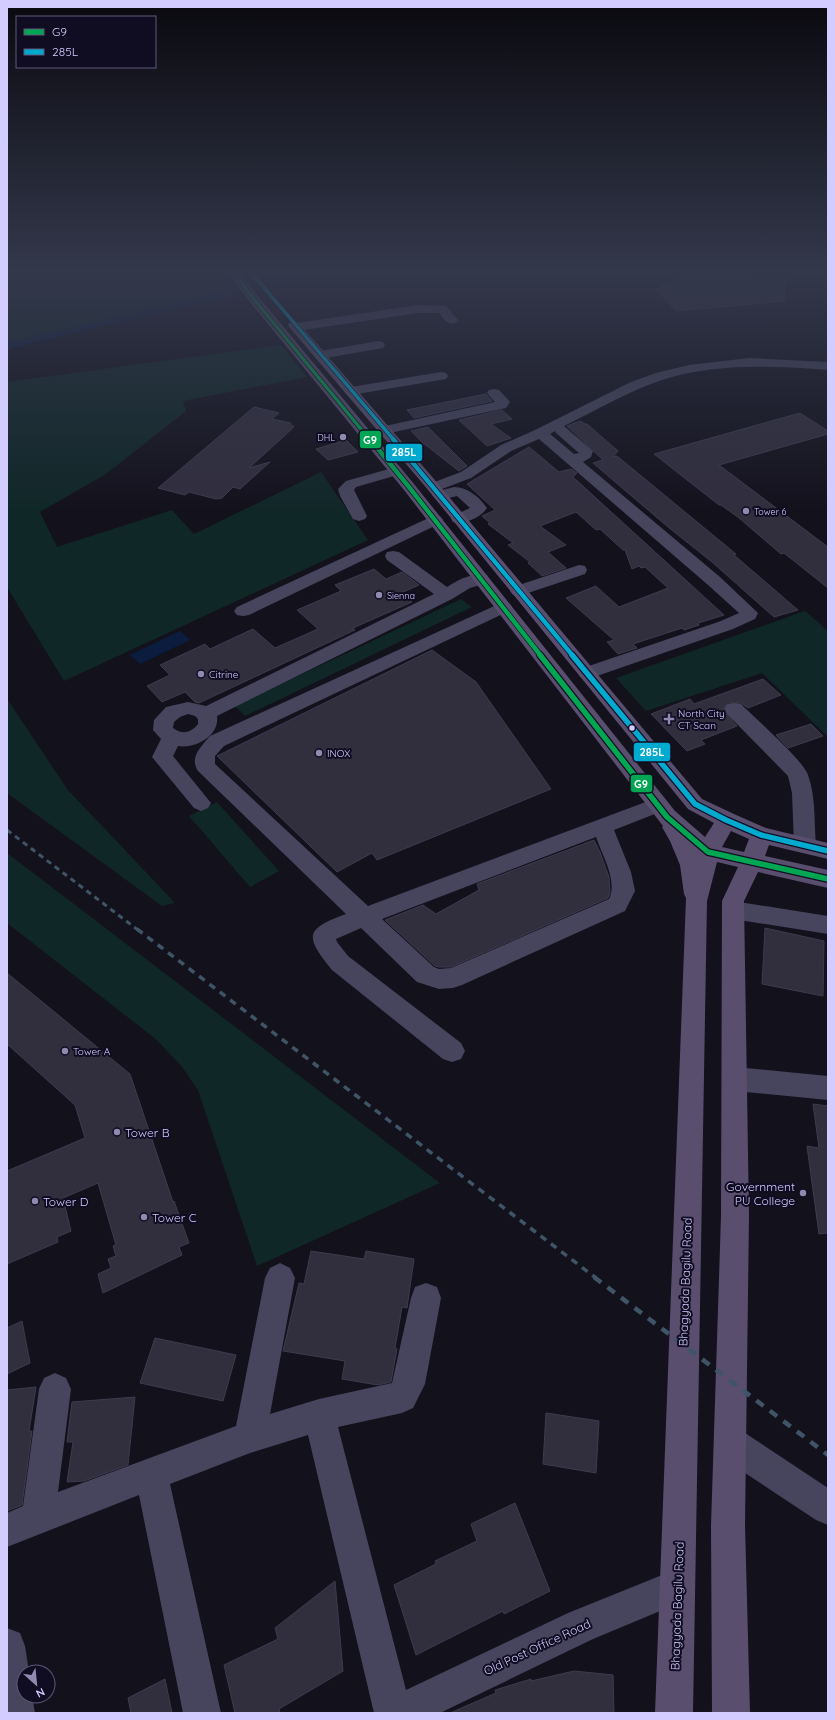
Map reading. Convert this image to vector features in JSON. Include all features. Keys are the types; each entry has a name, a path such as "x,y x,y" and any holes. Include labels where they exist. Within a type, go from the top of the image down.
{"main road":[{"path":"296,350 435,520 663,811 681,841 691,865 696,901"},
{"path":"316,350 437,491 695,804 726,820 761,835 828,851"},
{"path":"663,811 708,852 747,872 828,879"},
{"path":"708,852 726,820"},
{"path":"731,1713 728,1525 735,1216 733,901 747,872 761,835"},
{"name":"Bhagyada Bagilu Road","path":"674,1713 696,901 705,871 708,852"}],"street":[{"path":"320,355 348,350"},
{"path":"437,491 466,475 506,448 636,386 662,376 689,369 749,362 828,366"},
{"path":"351,391 441,376"},
{"path":"385,430 501,406 503,402 494,393"},
{"path":"398,413 409,425"},
{"path":"561,430 586,452 583,457 578,459 570,458"},
{"path":"544,436 714,581 749,613 749,616 727,625 587,673"},
{"path":"359,516 348,496 346,489 351,484 356,482 396,471"},
{"path":"437,491 460,490 464,492 479,508 478,510 459,519"},
{"path":"242,611 435,520"},
{"path":"393,556 446,595"},
{"path":"519,591 579,570"},
{"path":"206,714 446,595 484,583"},
{"path":"503,607 217,741 205,755 205,766 426,975 439,979 453,978 617,905 624,891 620,872 602,826"},
{"path":"188,708 201,710 209,718 209,724 202,733 187,739 172,738 163,730 164,720 167,715 188,708"},
{"path":"734,709 790,764 798,774 802,793 805,845"},
{"path":"172,738 162,757 201,803"},
{"path":"452,1051 340,963 326,946 324,935 340,926 602,826 663,811"},
{"path":"733,910 828,925"},
{"path":"735,1079 828,1088"},
{"path":"250,1437 280,1278"},
{"path":"7,1530 38,1516 133,1480 151,1476 250,1437 319,1414 402,1397 409,1384 426,1298"},
{"path":"38,1516 55,1389"},
{"path":"319,1414 393,1713"},
{"path":"730,1442 828,1508"},
{"path":"151,1476 202,1713"},
{"name":"Old Post Office Road","path":"399,1713 580,1626 677,1587"},
{"path":"7,1646 16,1713"}],"green space":[{"path":"242,350 285,350 307,377 183,401 186,411 106,474 40,512 57,547 172,510 194,534 321,472 368,540 64,681 7,587 7,382"},
{"path":"461,599 472,607 245,716 235,706"},
{"path":"805,611 828,631 828,737 762,673 646,711 616,678"},
{"path":"7,699 67,789 175,903 162,906 7,793"},
{"path":"217,802 279,871 250,887 189,816"},
{"path":"7,853 440,1183 257,1266 198,1090 182,1067 157,1040 7,923"}],"water":[{"path":"180,631 190,640 140,664 130,655"}],"building":[{"path":"486,394 492,401 414,418 407,410"},
{"path":"254,407 279,413 272,419 291,423 290,425 294,427 249,468 270,462 240,489 233,487 222,498 216,499 189,492 185,495 158,488"},
{"path":"502,410 512,419 491,424 511,438 487,446 459,420"},
{"path":"800,413 828,431 828,434 719,465 828,547 828,588 784,553 781,554 739,518 719,505 654,454"},
{"path":"580,421 587,424 618,451 613,457 617,456 736,554 734,555 798,610 774,617 712,562 668,527 593,463 603,460 567,426"},
{"path":"428,427 467,466 459,471 423,443 411,431"},
{"path":"346,440 358,452 328,460 316,449"},
{"path":"529,447 559,472 571,469 577,473 573,477 724,615 698,623 699,625 684,630 682,628 633,644 637,648 618,654 607,642 614,640 566,598 596,586 619,607 668,588 645,567 641,568 639,566 632,569 625,550 623,550 600,529 596,530 576,512 540,526 566,545 548,552 566,568 542,576 528,563 530,562 508,545 513,543 488,524 490,523 482,516 495,510 467,484"},
{"path":"374,569 386,579 402,572 419,585 401,593 412,602 353,628 355,630 199,703 195,702 185,692 162,702 147,686 170,675 160,665 205,644 210,649 253,629 275,648 318,629 297,610 341,591 335,585"},
{"path":"432,650 476,682 551,789 377,860 372,853 337,872 217,756"},
{"path":"763,679 781,695 748,708 741,703 727,703 723,710 737,726 701,740 705,744 687,751 651,714 690,699 694,704"},
{"path":"811,724 823,736 788,748 776,735"},
{"path":"594,840 609,877 610,892 608,898 451,967 435,966 385,920 423,905 436,914 479,890 477,884"},
{"path":"765,928 824,941 823,996 762,984"},
{"path":"7,973 130,1074 173,1202 174,1201 189,1243 179,1247 182,1255 103,1293 98,1274 111,1268 108,1259 116,1256 113,1246 116,1245 98,1183 63,1198 71,1231 57,1237 58,1242 7,1264 7,1171 85,1138 75,1105 7,1044"},
{"path":"813,1104 828,1106 828,1233 819,1234 807,1146 819,1148"},
{"path":"311,1251 364,1259 366,1251 414,1259 407,1308 402,1307 391,1382 378,1385 342,1379 345,1361 283,1351 299,1283 304,1284"},
{"path":"22,1321 30,1363 7,1374 7,1328"},
{"path":"155,1338 236,1355 223,1401 140,1383"},
{"path":"36,1387 29,1431 32,1431 22,1505 7,1511 7,1390"},
{"path":"135,1397 128,1465 84,1481 67,1482 73,1442 67,1442 72,1402"},
{"path":"546,1413 599,1421 596,1473 543,1464"},
{"path":"515,1503 550,1591 504,1614 503,1611 416,1655 394,1585 436,1564 435,1561 477,1541 471,1524"},
{"path":"335,1581 343,1671 279,1709 280,1713 235,1713 224,1665 278,1639 275,1628"},
{"path":"574,1671 613,1675 614,1713 450,1713 496,1693 495,1690 531,1679 531,1681"},
{"path":"165,1679 172,1713 131,1713 128,1698"}],"railway":[{"path":"7,830 138,930"},
{"path":"137,929 596,1278"},
{"path":"594,1277 828,1455"}],"transit line":[{"name":"G9","path":"296,350 409,487 667,817 708,852 828,879"},
{"name":"285L","path":"317,350 429,482 695,804 726,820 761,835 828,851"}],"place":[{"name":"DHL","path":"343,437"},
{"name":"Tower 6","path":"746,511"},
{"name":"Sienna","path":"379,595"},
{"name":"Citrine","path":"201,674"},
{"name":"North City CT Scan","path":"669,719"},
{"name":"INOX","path":"319,753"},
{"name":"Tower A","path":"65,1051"},
{"name":"Tower B","path":"117,1132"},
{"name":"Government PU College","path":"803,1193"},
{"name":"Tower D","path":"35,1201"},
{"name":"Tower C","path":"144,1217"}]}
